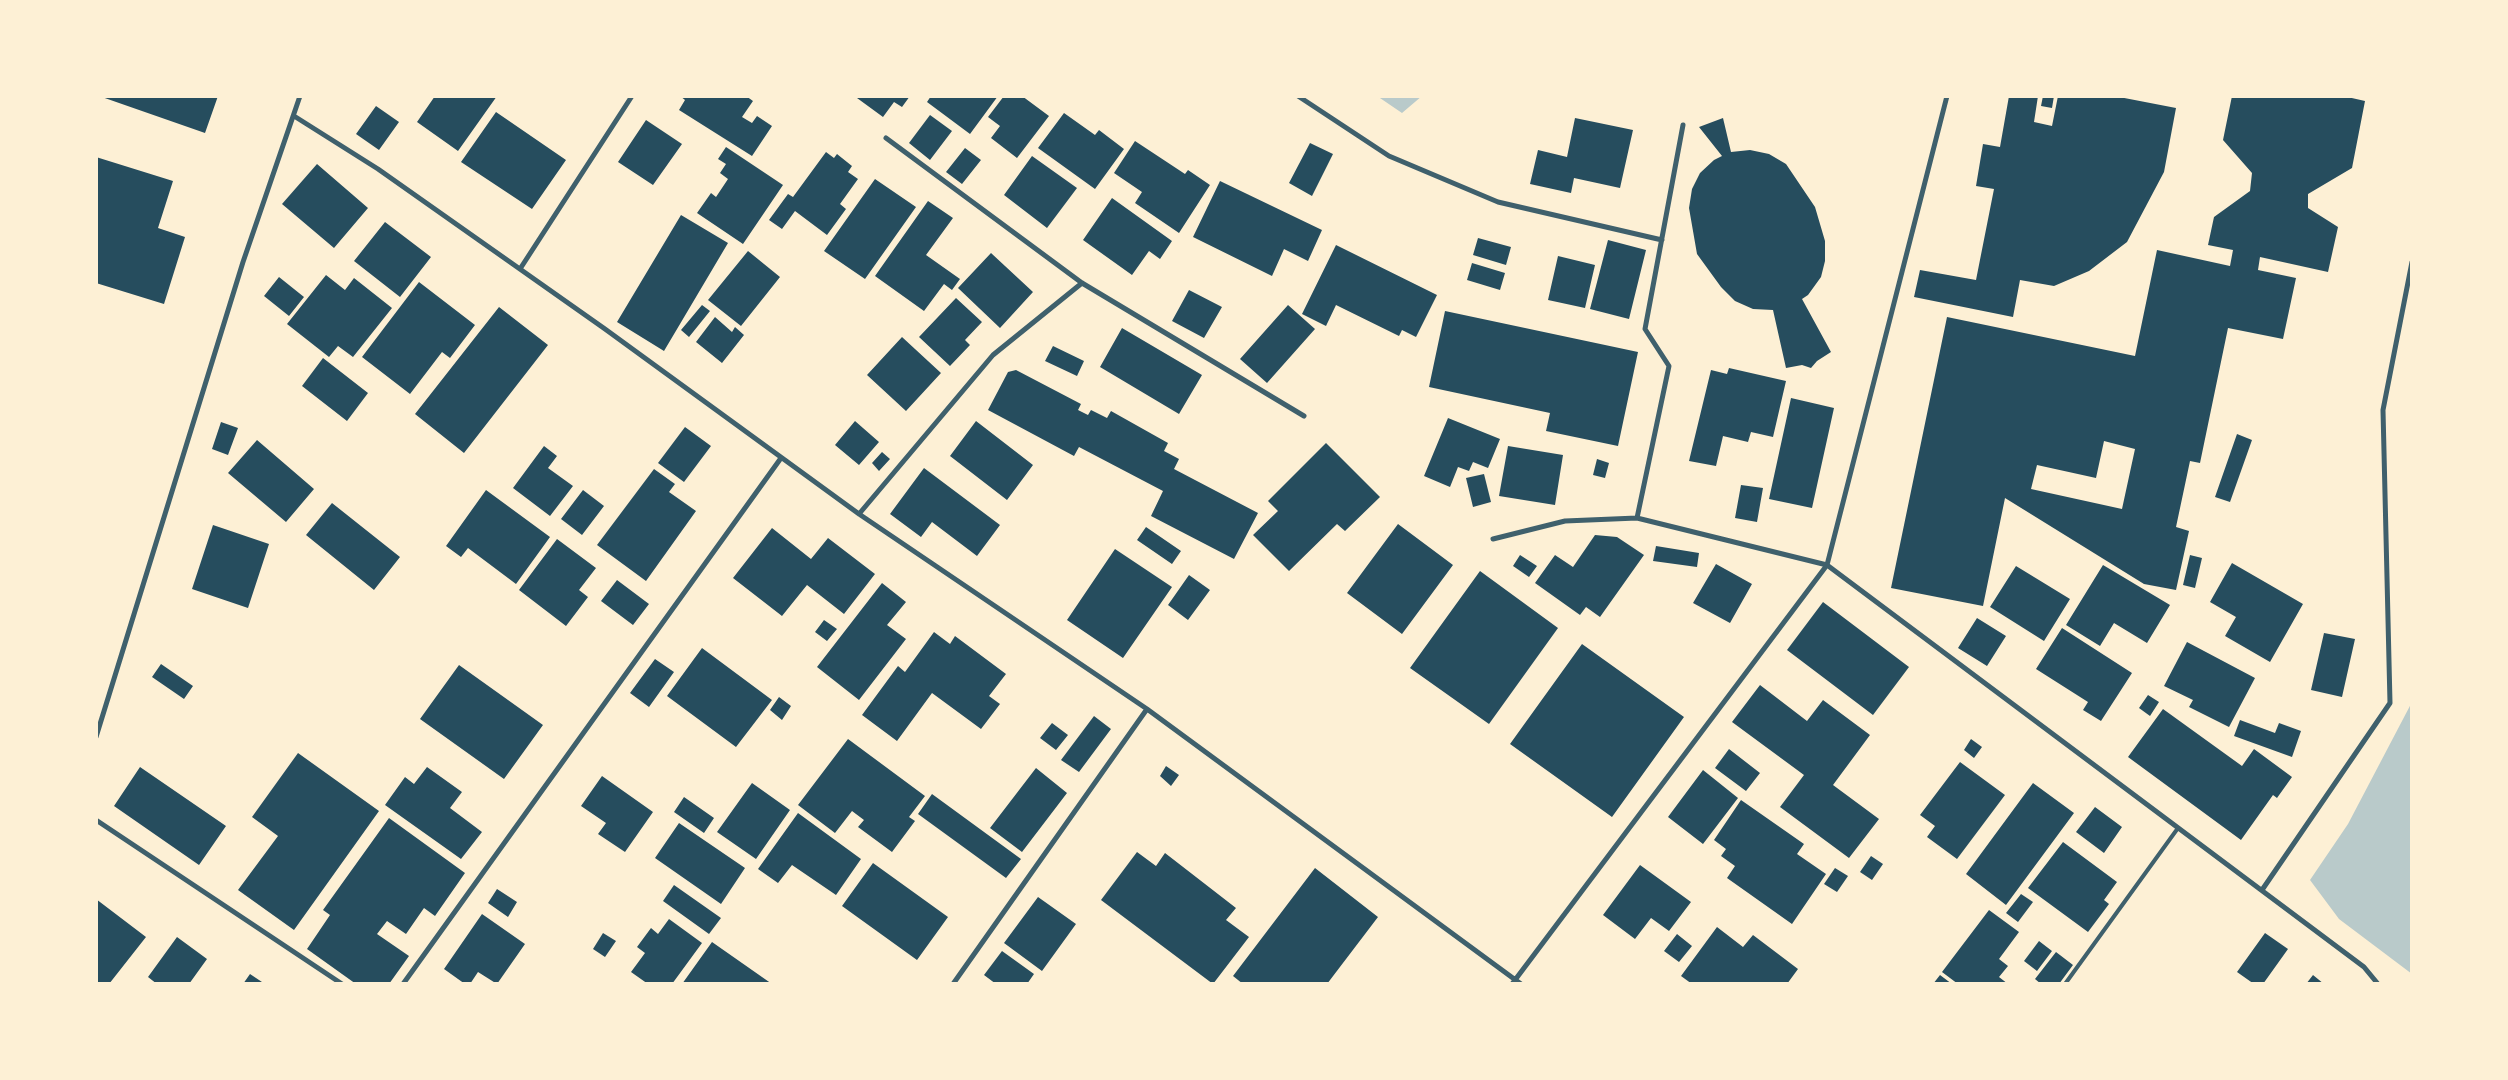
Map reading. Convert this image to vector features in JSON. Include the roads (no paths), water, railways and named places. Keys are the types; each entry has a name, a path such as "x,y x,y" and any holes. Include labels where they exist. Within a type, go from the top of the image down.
{"street":[{"path":"96,737 243,262 300,96"},
{"path":"520,269 632,96"},
{"path":"1298,96 1389,156 1498,202 1662,240"},
{"path":"1513,982 1827,565 1947,96"},
{"path":"294,116 378,170 520,269 859,514 1147,709 1513,982 1521,984"},
{"path":"1637,518 1669,366 1645,329 1683,125"},
{"path":"886,138 1082,283 1304,416"},
{"path":"2262,890 2390,703 2383,410 2412,262"},
{"path":"859,514 993,355 1082,283"},
{"path":"403,984 782,458"},
{"path":"1493,539 1565,521 1637,518 1827,565 2364,967 2378,984"},
{"path":"953,984 1147,709"},
{"path":"96,820 342,984"}],"lane":[{"path":"2065,984 2178,828"}]}
